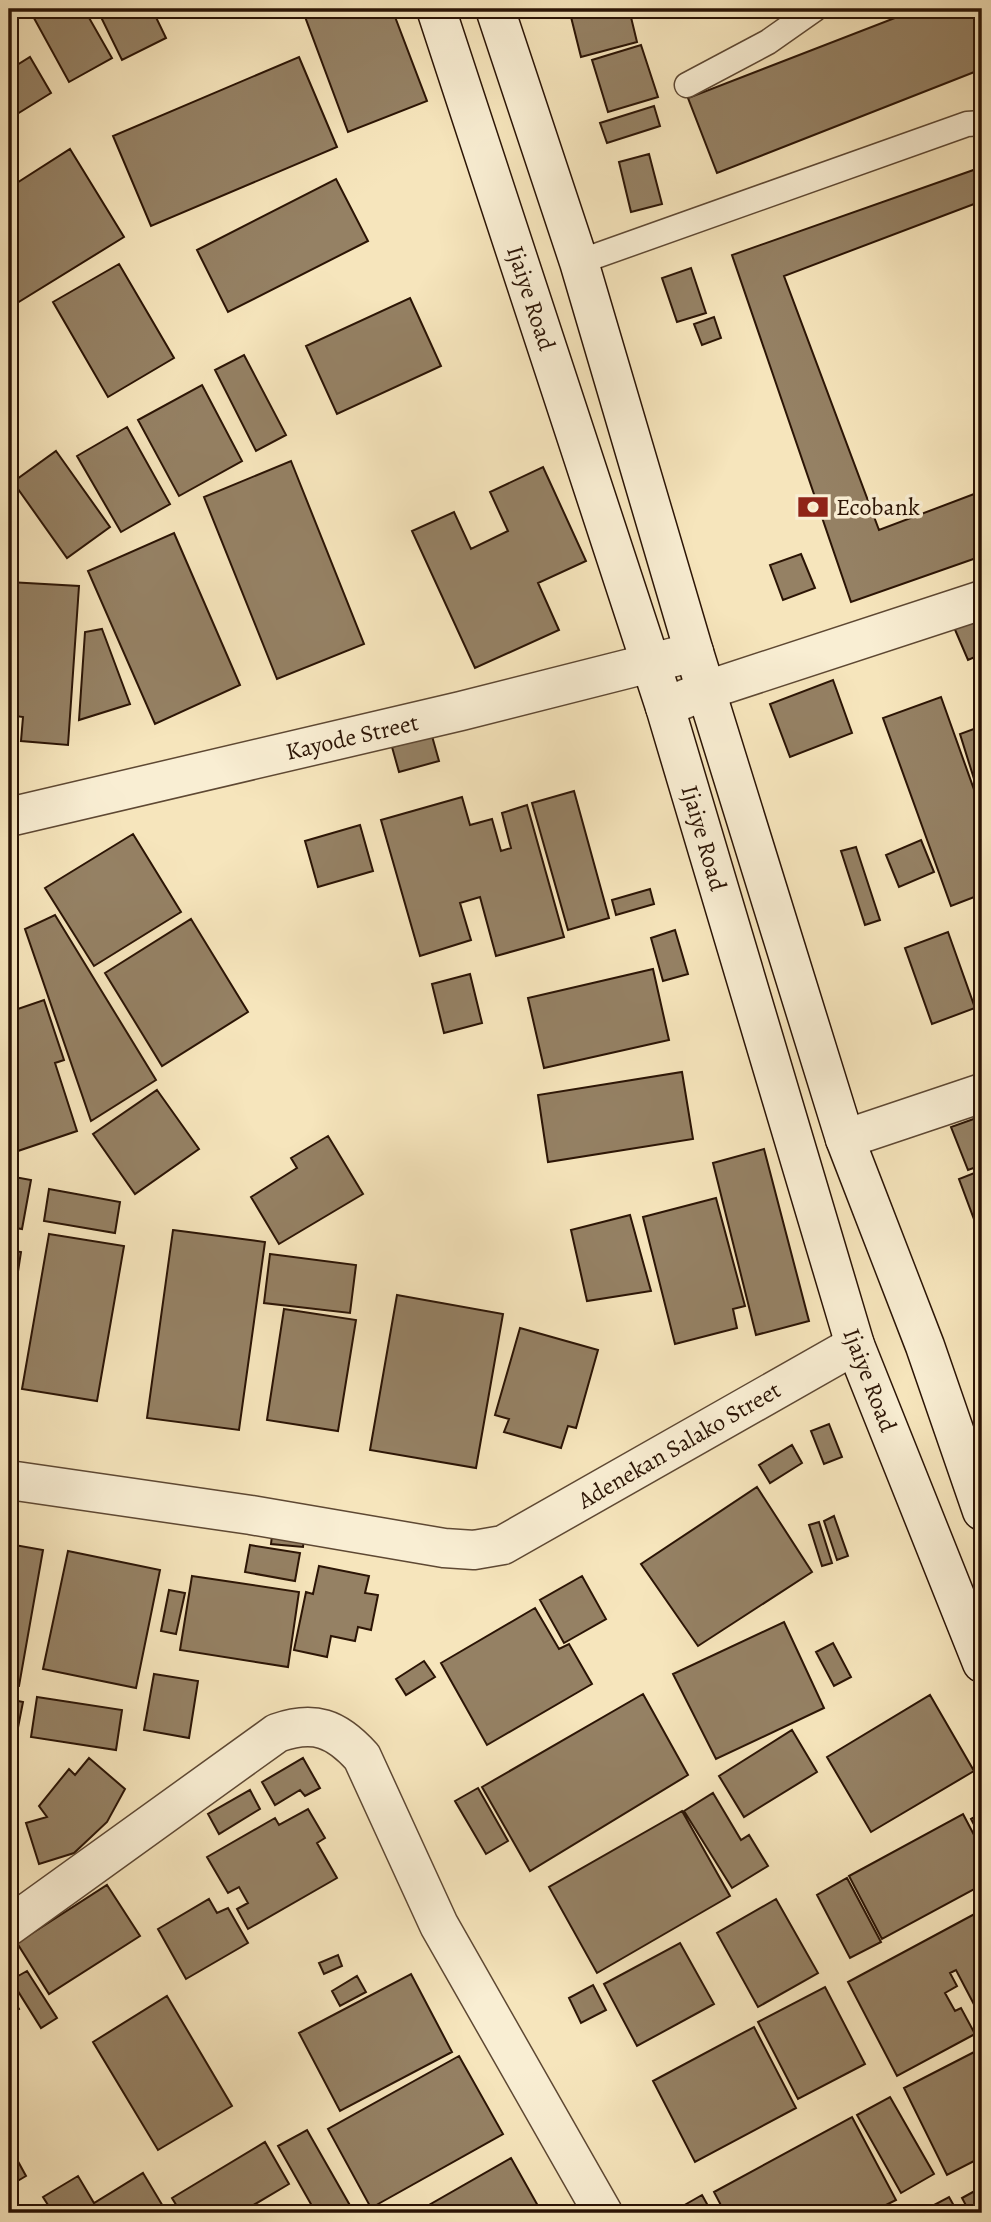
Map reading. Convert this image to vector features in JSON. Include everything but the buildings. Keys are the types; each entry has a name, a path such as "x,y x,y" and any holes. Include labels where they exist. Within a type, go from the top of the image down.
{"main road":[{"name":"Ijaiye Road","path":"436,9 665,707 855,1345 982,1663"},
{"name":"Ijaiye Road","path":"495,9 579,262 694,652 845,1139 925,1346 982,1511"},
{"path":"665,707 707,690 982,600"},
{"name":"Kayode Street","path":"9,817 694,652"},
{"path":"845,1139 982,1093"},
{"name":"Adenekan Salako Street","path":"9,1479 251,1515 443,1548 474,1550 503,1545 855,1345"},
{"path":"9,1926 277,1733 298,1726 317,1727 334,1732 350,1742 362,1757 439,1925 603,2213"}],"lane":[{"path":"687,85 768,42 815,9"},
{"path":"579,262 967,124 982,123"}],"place":[{"name":"Ecobank","path":"813,507"}]}
